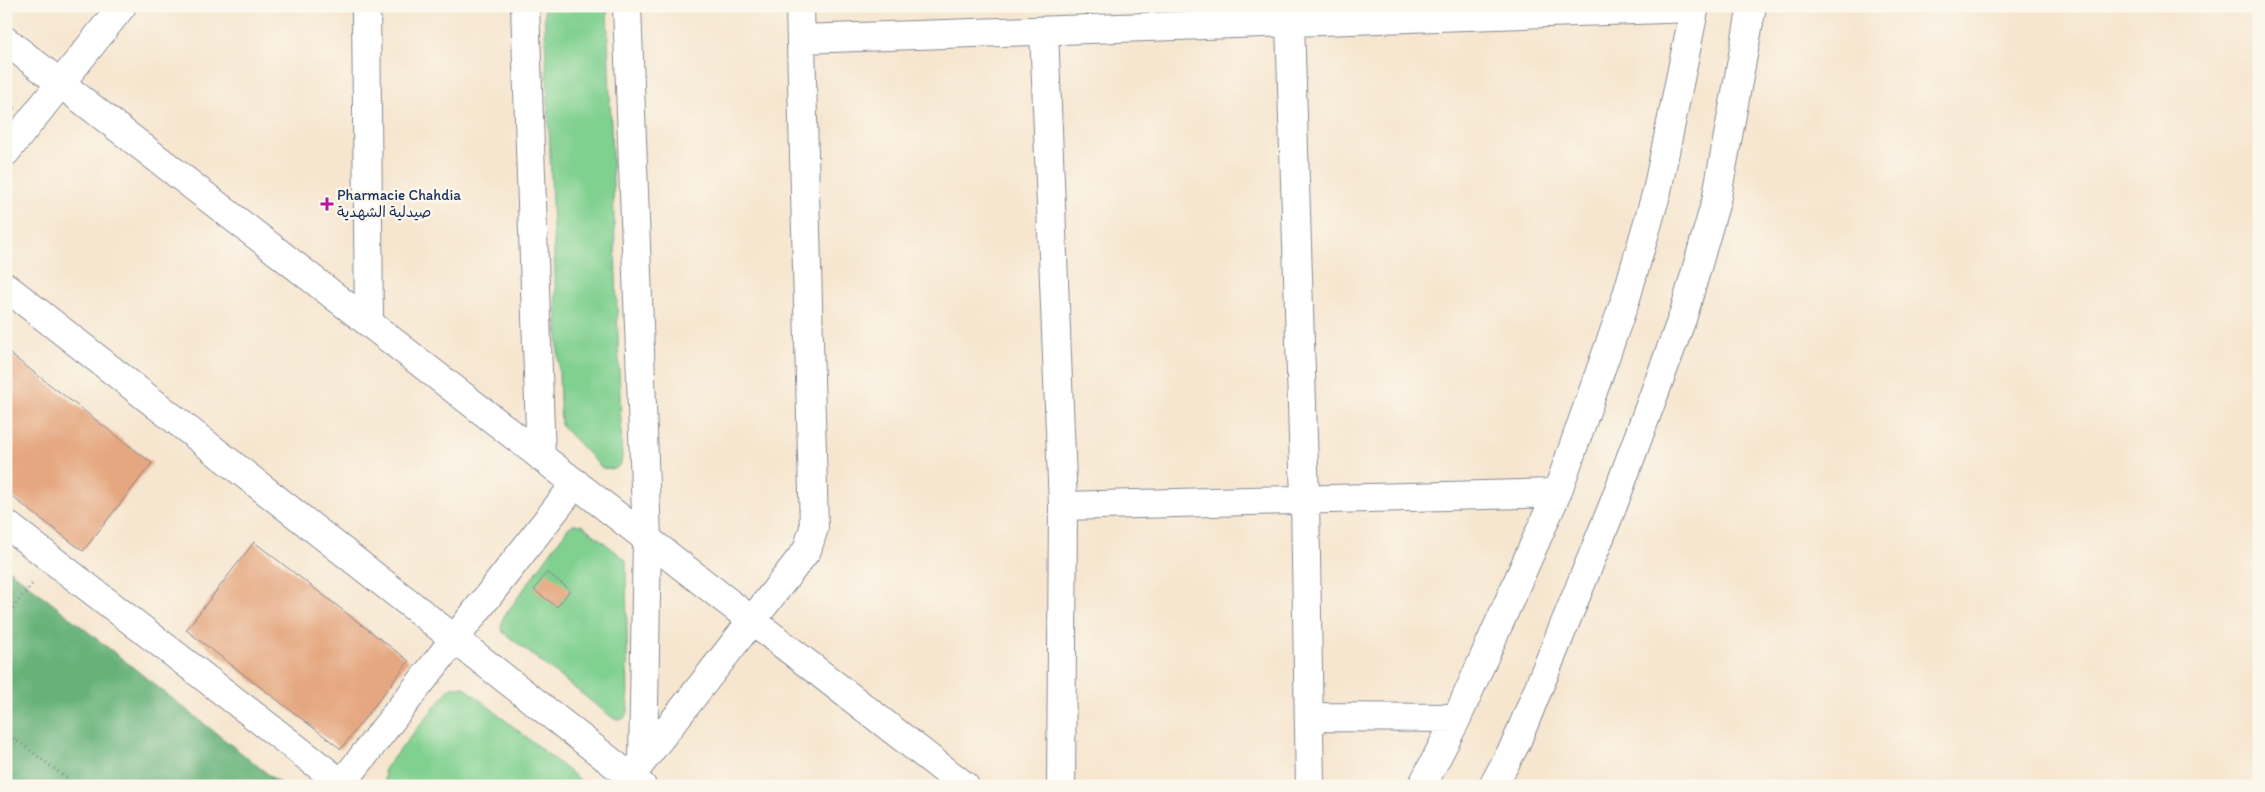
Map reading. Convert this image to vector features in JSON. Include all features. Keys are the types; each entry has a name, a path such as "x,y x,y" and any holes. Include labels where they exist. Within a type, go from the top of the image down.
{"street":[{"path":"6,152 122,6"},
{"path":"366,6 369,322"},
{"path":"525,6 541,457"},
{"path":"627,6 647,539 635,777"},
{"path":"635,777 751,620 807,550 814,528 800,6"},
{"path":"1493,786 1516,743 1608,517 1683,316 1716,201 1752,6"},
{"path":"801,39 1694,7 1657,191 1626,298 1557,493 1457,718 1422,786"},
{"path":"1290,22 1305,500 1310,786"},
{"path":"1044,31 1063,506 1061,786"},
{"path":"6,41 965,786"},
{"path":"6,286 635,777"},
{"path":"6,524 343,785 576,483"},
{"path":"1063,506 1557,493"},
{"path":"1310,717 1457,718"}],"path":[{"path":"6,616 52,560"},
{"path":"6,732 76,786"}],"green space":[{"path":"544,6 607,6 622,456 621,464 615,469 602,468 561,425"},
{"path":"574,524 582,525 626,560 628,712 623,719 614,719 504,633 501,628 503,618 568,528"},
{"path":"6,567 283,786 6,786"},
{"path":"451,687 464,687 581,781 580,786 391,786 385,781 384,769"}],"building":[{"path":"6,102 15,108 6,120"},
{"path":"6,351 152,463 83,551 6,492"},
{"path":"254,542 409,661 341,749 186,630"},
{"path":"547,572 570,590 557,607 534,590"}],"place":[{"name":"Pharmacie Chahdia صيدلية الشهدية","path":"327,204"}]}
